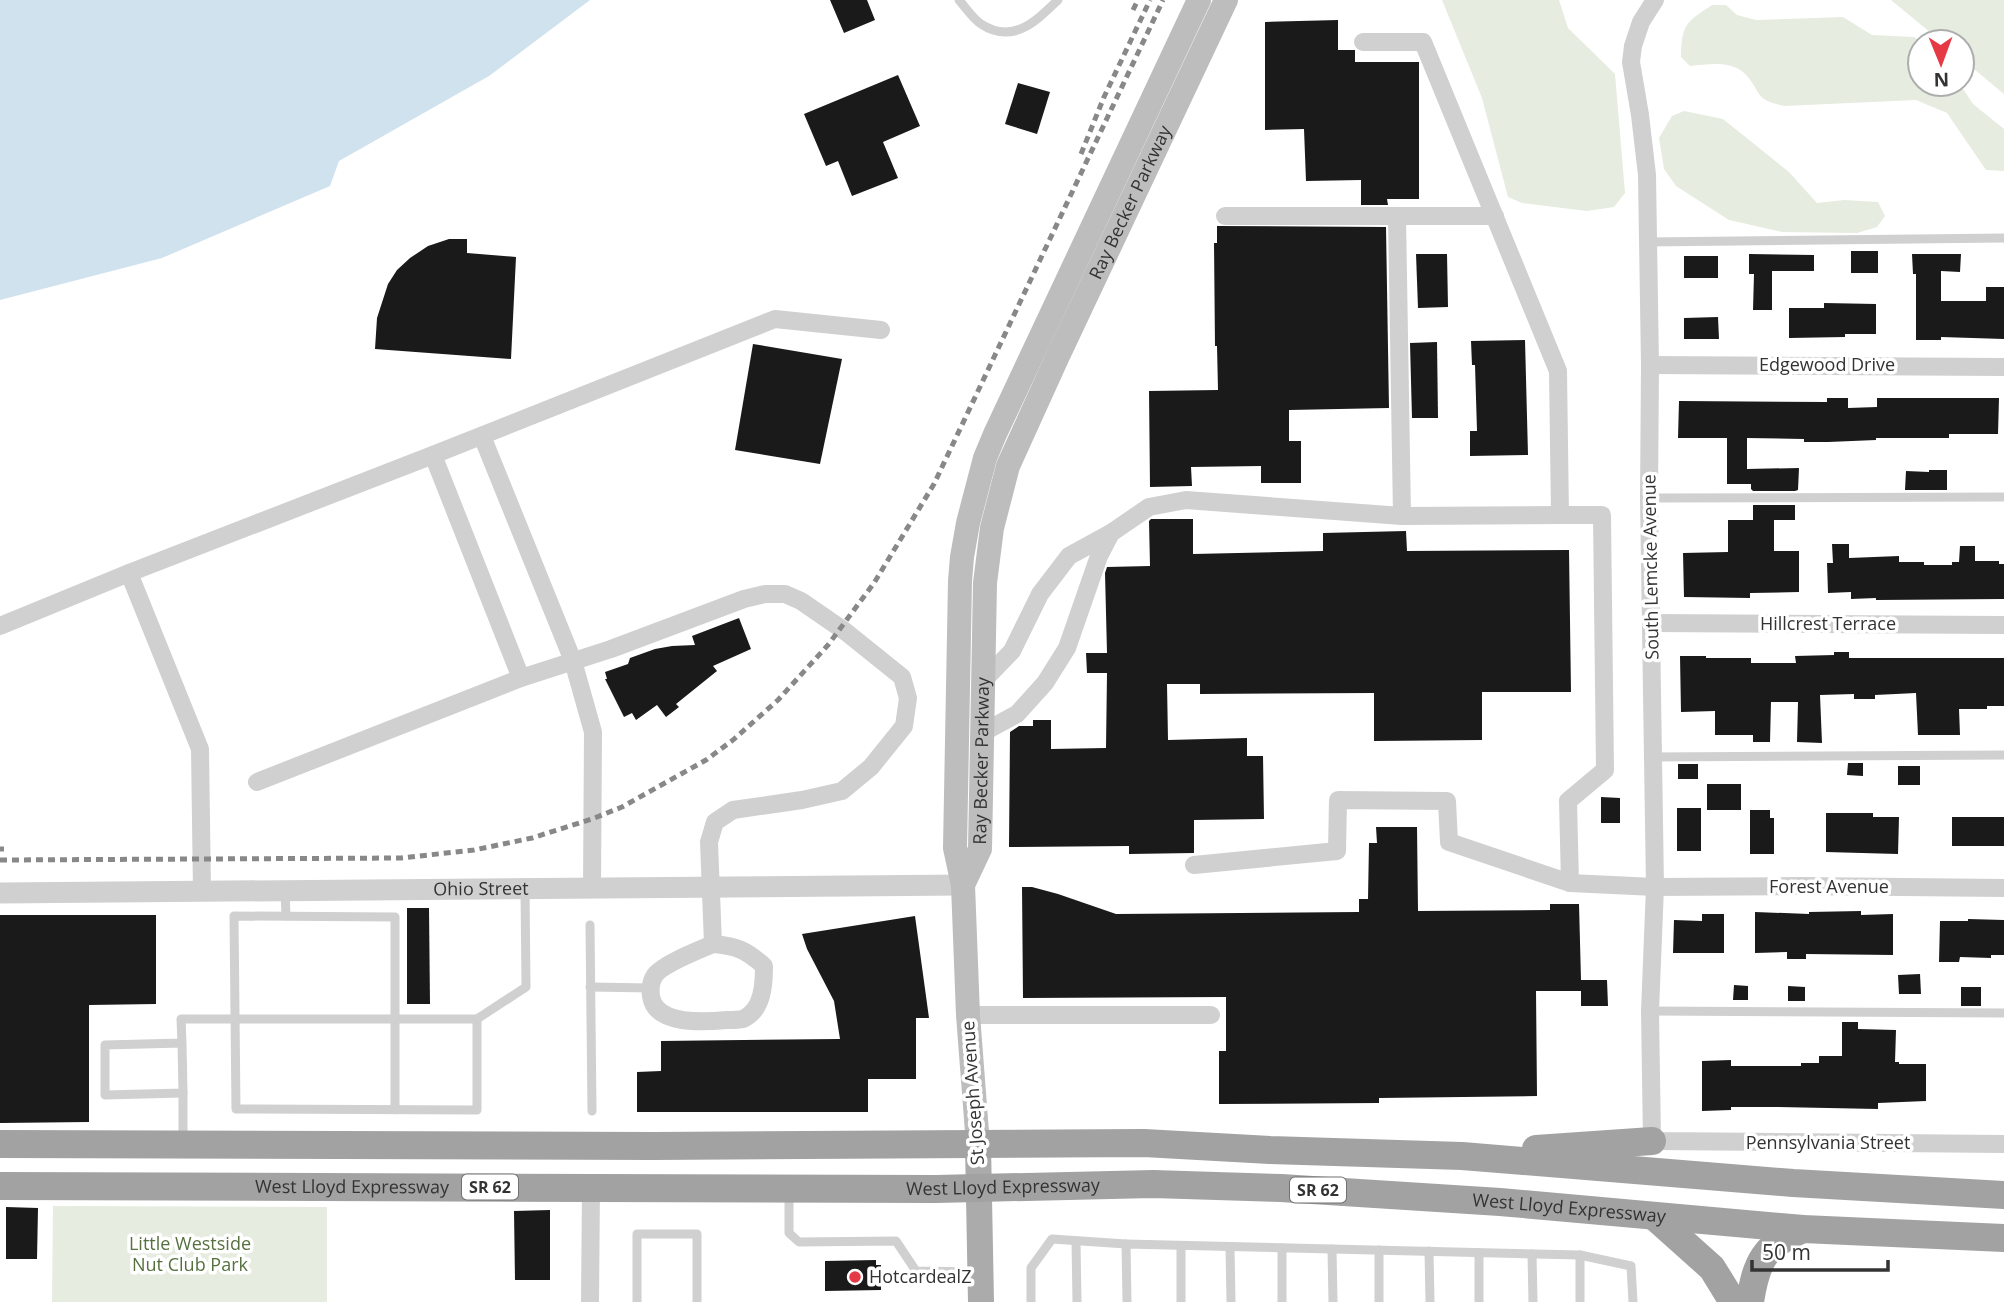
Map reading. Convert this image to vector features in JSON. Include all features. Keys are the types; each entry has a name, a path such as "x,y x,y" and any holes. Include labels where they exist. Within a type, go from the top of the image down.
{"highway":[{"path":"1462,1156 1587,1144 1652,1141"},
{"name":"SR 62","path":"0,1144 1144,1143 1462,1156 1793,1183 2004,1195"},
{"name":"West Lloyd Expressway","path":"0,1186 979,1189 1153,1184 1281,1188 1500,1202 1803,1229 2004,1238"},
{"path":"1655,1217 1713,1268 1733,1302"},
{"path":"1750,1302 1754,1275 1766,1253 1789,1235 1803,1229"}],"main road":[{"name":"Ray Becker Parkway","path":"963,885 955,848 960,581 968,523 985,458 1034,347 1199,0"},
{"name":"Ray Becker Parkway","path":"963,885 980,849 987,560 1008,466 1226,0"},
{"name":"St Joseph Avenue","path":"963,885 968,1015 978,1145 981,1302"}],"street":[{"name":"South Lemcke Avenue","path":"1652,1141 1650,1012 1654,887 1648,242 1644,146 1631,62 1641,22 1655,0"},
{"path":"1363,42 1423,41 1558,371 1560,515"},
{"path":"1225,216 1495,216"},
{"path":"1397,216 1402,516"},
{"path":"0,626 775,318 881,330"},
{"name":"Edgewood Drive","path":"1650,365 2004,368"},
{"path":"482,436 573,661 593,732 592,889"},
{"path":"433,456 521,678"},
{"path":"983,681 1012,651 1040,594 1069,556 1111,533 1149,507 1186,500 1402,516 1602,515 1605,771 1568,801 1570,883"},
{"path":"982,733 1017,714 1051,674 1068,648 1099,556 1111,533"},
{"path":"129,573 200,749 202,892"},
{"path":"257,782 521,678 611,649 744,599 765,594 785,594 801,601 846,632 901,677 908,698 904,726 871,768 842,791 733,810 715,822 709,842 713,944"},
{"name":"Hillcrest Terrace","path":"1651,623 2004,625"},
{"name":"Forest Avenue","path":"1194,864 1337,852 1338,800 1447,801 1449,842 1570,883 1654,887 2004,888"},
{"name":"Ohio Street","path":"0,893 963,885"},
{"path":"713,944 749,952 764,966 764,987 757,1006 744,1018 712,1022 681,1020 659,1012 652,1001 650,988 656,974 713,944"},
{"path":"968,1015 1211,1015"},
{"name":"Pennsylvania Street","path":"1652,1141 2004,1144"},
{"path":"590,1302 591,1187"}],"lane":[{"path":"959,0 980,23 994,30 1013,32 1032,24 1058,0"},
{"path":"1648,242 2004,238"},
{"path":"1649,498 2004,498"},
{"path":"1653,757 2004,755"},
{"path":"183,1144 181,1019 477,1019 526,988 525,889"},
{"path":"285,891 286,916"},
{"path":"395,1110 395,917 234,916 236,1110 395,1110 477,1110 477,1019"},
{"path":"590,925 592,1111"},
{"path":"590,987 650,988"},
{"path":"1650,1012 2004,1013"},
{"path":"182,1044 105,1045 105,1095 183,1093"},
{"path":"789,1189 789,1233 799,1242 896,1241 916,1271 981,1273"},
{"path":"637,1302 637,1234 697,1234 697,1302"},
{"path":"1031,1302 1031,1268 1052,1239 1181,1246 1580,1255 1631,1266 1633,1302"},
{"path":"1076,1241 1077,1302"},
{"path":"1126,1244 1127,1302"},
{"path":"1181,1246 1181,1302"},
{"path":"1230,1247 1231,1302"},
{"path":"1282,1248 1282,1302"},
{"path":"1332,1250 1333,1302"},
{"path":"1378,1250 1379,1302"},
{"path":"1429,1251 1430,1302"},
{"path":"1479,1253 1479,1302"},
{"path":"1532,1254 1533,1302"},
{"path":"1580,1255 1580,1302"}],"green space":[{"path":"1442,0 1559,0 1568,28 1615,74 1625,193 1614,207 1587,211 1522,203 1508,197 1482,98"},
{"path":"1891,0 2004,0 2004,94 1976,71 1976,28 1925,28"},
{"path":"1712,5 1726,5 1737,15 1756,20 1843,17 1872,35 1906,37 1906,98 1969,98 2004,129 2004,171 1986,170 1947,113 1916,100 1784,106 1760,96 1747,76 1735,67 1721,64 1690,66 1681,57 1682,37 1687,25"},
{"path":"1684,111 1723,119 1789,172 1817,203 1844,200 1878,202 1885,216 1877,227 1857,233 1782,232 1729,220 1676,186 1664,169 1659,138 1672,116"},
{"name":"Little Westside Nut Club Park","path":"53,1206 327,1207 327,1302 52,1302"}],"water":[{"path":"0,0 590,0 489,76 339,161 330,186 162,258 0,300"}],"building":[{"path":"830,0 867,0 875,20 844,33"},
{"path":"1338,20 1338,50 1355,50 1355,62 1419,62 1419,199 1387,199 1388,205 1361,205 1361,180 1306,181 1304,129 1265,130 1265,22"},
{"path":"898,75 920,126 883,142 898,178 852,196 838,161 826,166 804,114"},
{"path":"1018,83 1050,92 1037,134 1005,124"},
{"path":"1217,226 1386,227 1389,408 1289,410 1289,441 1301,441 1301,483 1261,483 1261,466 1191,467 1192,486 1150,487 1149,391 1218,390 1214,243 1217,243"},
{"path":"449,239 467,239 467,253 516,257 511,359 375,349 377,318 388,284 397,270 428,246"},
{"path":"1851,251 1878,251 1878,273 1851,273"},
{"path":"1416,254 1447,254 1448,307 1418,308"},
{"path":"1749,254 1814,255 1814,271 1772,271 1772,310 1753,310 1754,274 1749,274"},
{"path":"1912,254 1961,254 1960,272 1941,271 1941,301 1986,301 1986,287 2004,287 2004,339 1941,337 1941,340 1916,340 1916,274 1913,274"},
{"path":"1684,256 1718,256 1718,278 1684,278"},
{"path":"1824,303 1876,304 1876,334 1789,338 1789,308 1824,308"},
{"path":"1718,317 1719,339 1684,339 1684,318"},
{"path":"1525,340 1528,455 1470,456 1470,431 1477,431 1475,365 1472,365 1471,341"},
{"path":"1437,342 1438,418 1412,418 1410,343"},
{"path":"753,344 842,359 820,464 735,450"},
{"path":"1827,398 1848,398 1848,408 1877,407 1877,398 1999,398 1998,434 1949,434 1949,438 1876,438 1828,442 1747,438 1747,469 1799,468 1798,490 1795,491 1753,491 1751,484 1727,484 1727,438 1678,438 1679,401 1827,402"},
{"path":"1947,470 1947,490 1905,490 1906,471"},
{"path":"1753,505 1795,505 1795,520 1774,520 1774,551 1799,551 1799,592 1750,593 1750,598 1684,597 1683,553 1728,552 1728,520 1753,520"},
{"path":"1151,519 1193,519 1193,554 1323,551 1323,533 1406,531 1407,551 1569,550 1571,692 1482,692 1482,740 1374,741 1374,693 1200,694 1200,684 1167,684 1168,740 1247,738 1247,756 1263,756 1264,819 1194,820 1194,853 1129,854 1129,846 1009,847 1010,732 1019,726 1033,726 1033,720 1051,720 1051,749 1106,748 1107,673 1087,673 1086,653 1107,653 1107,567 1150,566"},
{"path":"1832,544 1849,544 1849,558 1899,556 1899,562 1924,562 1924,565 1952,565 1952,562 1959,562 1960,546 1975,546 1975,561 1999,561 1999,564 2004,564 2004,599 1876,600 1851,599 1851,592 1828,593 1827,563 1833,563"},
{"path":"739,618 751,649 713,666 717,671 676,704 679,707 666,717 657,705 636,720 632,713 624,717 605,679 605,672 628,664 630,658 655,649 695,645 692,636"},
{"path":"1834,652 1849,652 1849,658 2004,658 2004,706 1959,709 1960,735 1918,735 1916,693 1875,695 1875,699 1854,699 1854,694 1820,695 1822,743 1797,742 1798,702 1771,702 1770,742 1753,742 1753,735 1715,735 1715,711 1681,712 1680,656 1751,658 1751,663 1796,663 1795,656 1834,655"},
{"path":"1848,763 1863,763 1863,776 1847,775"},
{"path":"1678,764 1698,764 1698,779 1678,779"},
{"path":"1898,766 1920,766 1920,785 1898,785"},
{"path":"1707,784 1741,784 1741,810 1707,810"},
{"path":"1601,797 1620,798 1620,823 1601,823"},
{"path":"1677,808 1701,808 1701,851 1677,851"},
{"path":"1750,810 1770,810 1770,818 1774,818 1774,854 1750,854"},
{"path":"1826,813 1873,813 1873,817 1899,817 1898,854 1826,852"},
{"path":"1952,817 2004,817 2004,846 1952,846"},
{"path":"1376,827 1417,827 1418,911 1550,910 1550,904 1579,904 1581,980 1607,980 1608,1006 1581,1006 1581,991 1536,991 1537,1096 1379,1098 1379,1103 1219,1104 1219,1051 1226,1051 1226,997 1023,998 1022,887 1058,894 1116,914 1359,912 1359,899 1368,899 1369,843 1377,843"},
{"path":"407,908 429,908 430,1004 407,1004"},
{"path":"1861,911 1861,915 1893,914 1893,955 1806,954 1806,959 1787,959 1787,952 1755,953 1755,912 1809,914"},
{"path":"1702,914 1724,914 1724,953 1673,953 1674,920 1702,921"},
{"path":"0,915 156,915 156,1004 89,1005 89,1122 0,1123"},
{"path":"915,916 929,1018 916,1018 916,1079 868,1079 868,1112 637,1112 637,1072 661,1071 661,1041 840,1039 834,1001 802,934"},
{"path":"2004,920 2004,955 1991,955 1991,958 1960,957 1959,962 1939,962 1940,921"},
{"path":"1920,974 1921,994 1899,994 1898,975"},
{"path":"1734,985 1748,986 1748,1000 1733,1000"},
{"path":"1788,986 1805,987 1805,1001 1788,1001"},
{"path":"1961,987 1981,987 1981,1006 1961,1006"},
{"path":"1842,1022 1858,1022 1858,1029 1896,1030 1895,1062 1926,1064 1926,1101 1878,1103 1878,1109 1731,1107 1731,1110 1702,1111 1702,1061 1731,1060 1731,1066 1801,1066 1801,1063 1819,1063 1819,1056 1842,1056"},
{"path":"6,1207 38,1208 37,1259 6,1259"},
{"path":"550,1210 550,1280 515,1280 514,1211"},
{"path":"876,1260 876,1265 881,1265 881,1290 825,1291 825,1261"}],"railway":[{"path":"1133,10 1138,0"},
{"path":"1081,154 1104,97 1150,0"},
{"path":"0,860 401,858 474,850 532,838 592,819 622,807 706,760 778,700 828,645 874,583 934,484 1163,0"}],"place":[{"name":"HotcardealZ","path":"855,1277"}]}
